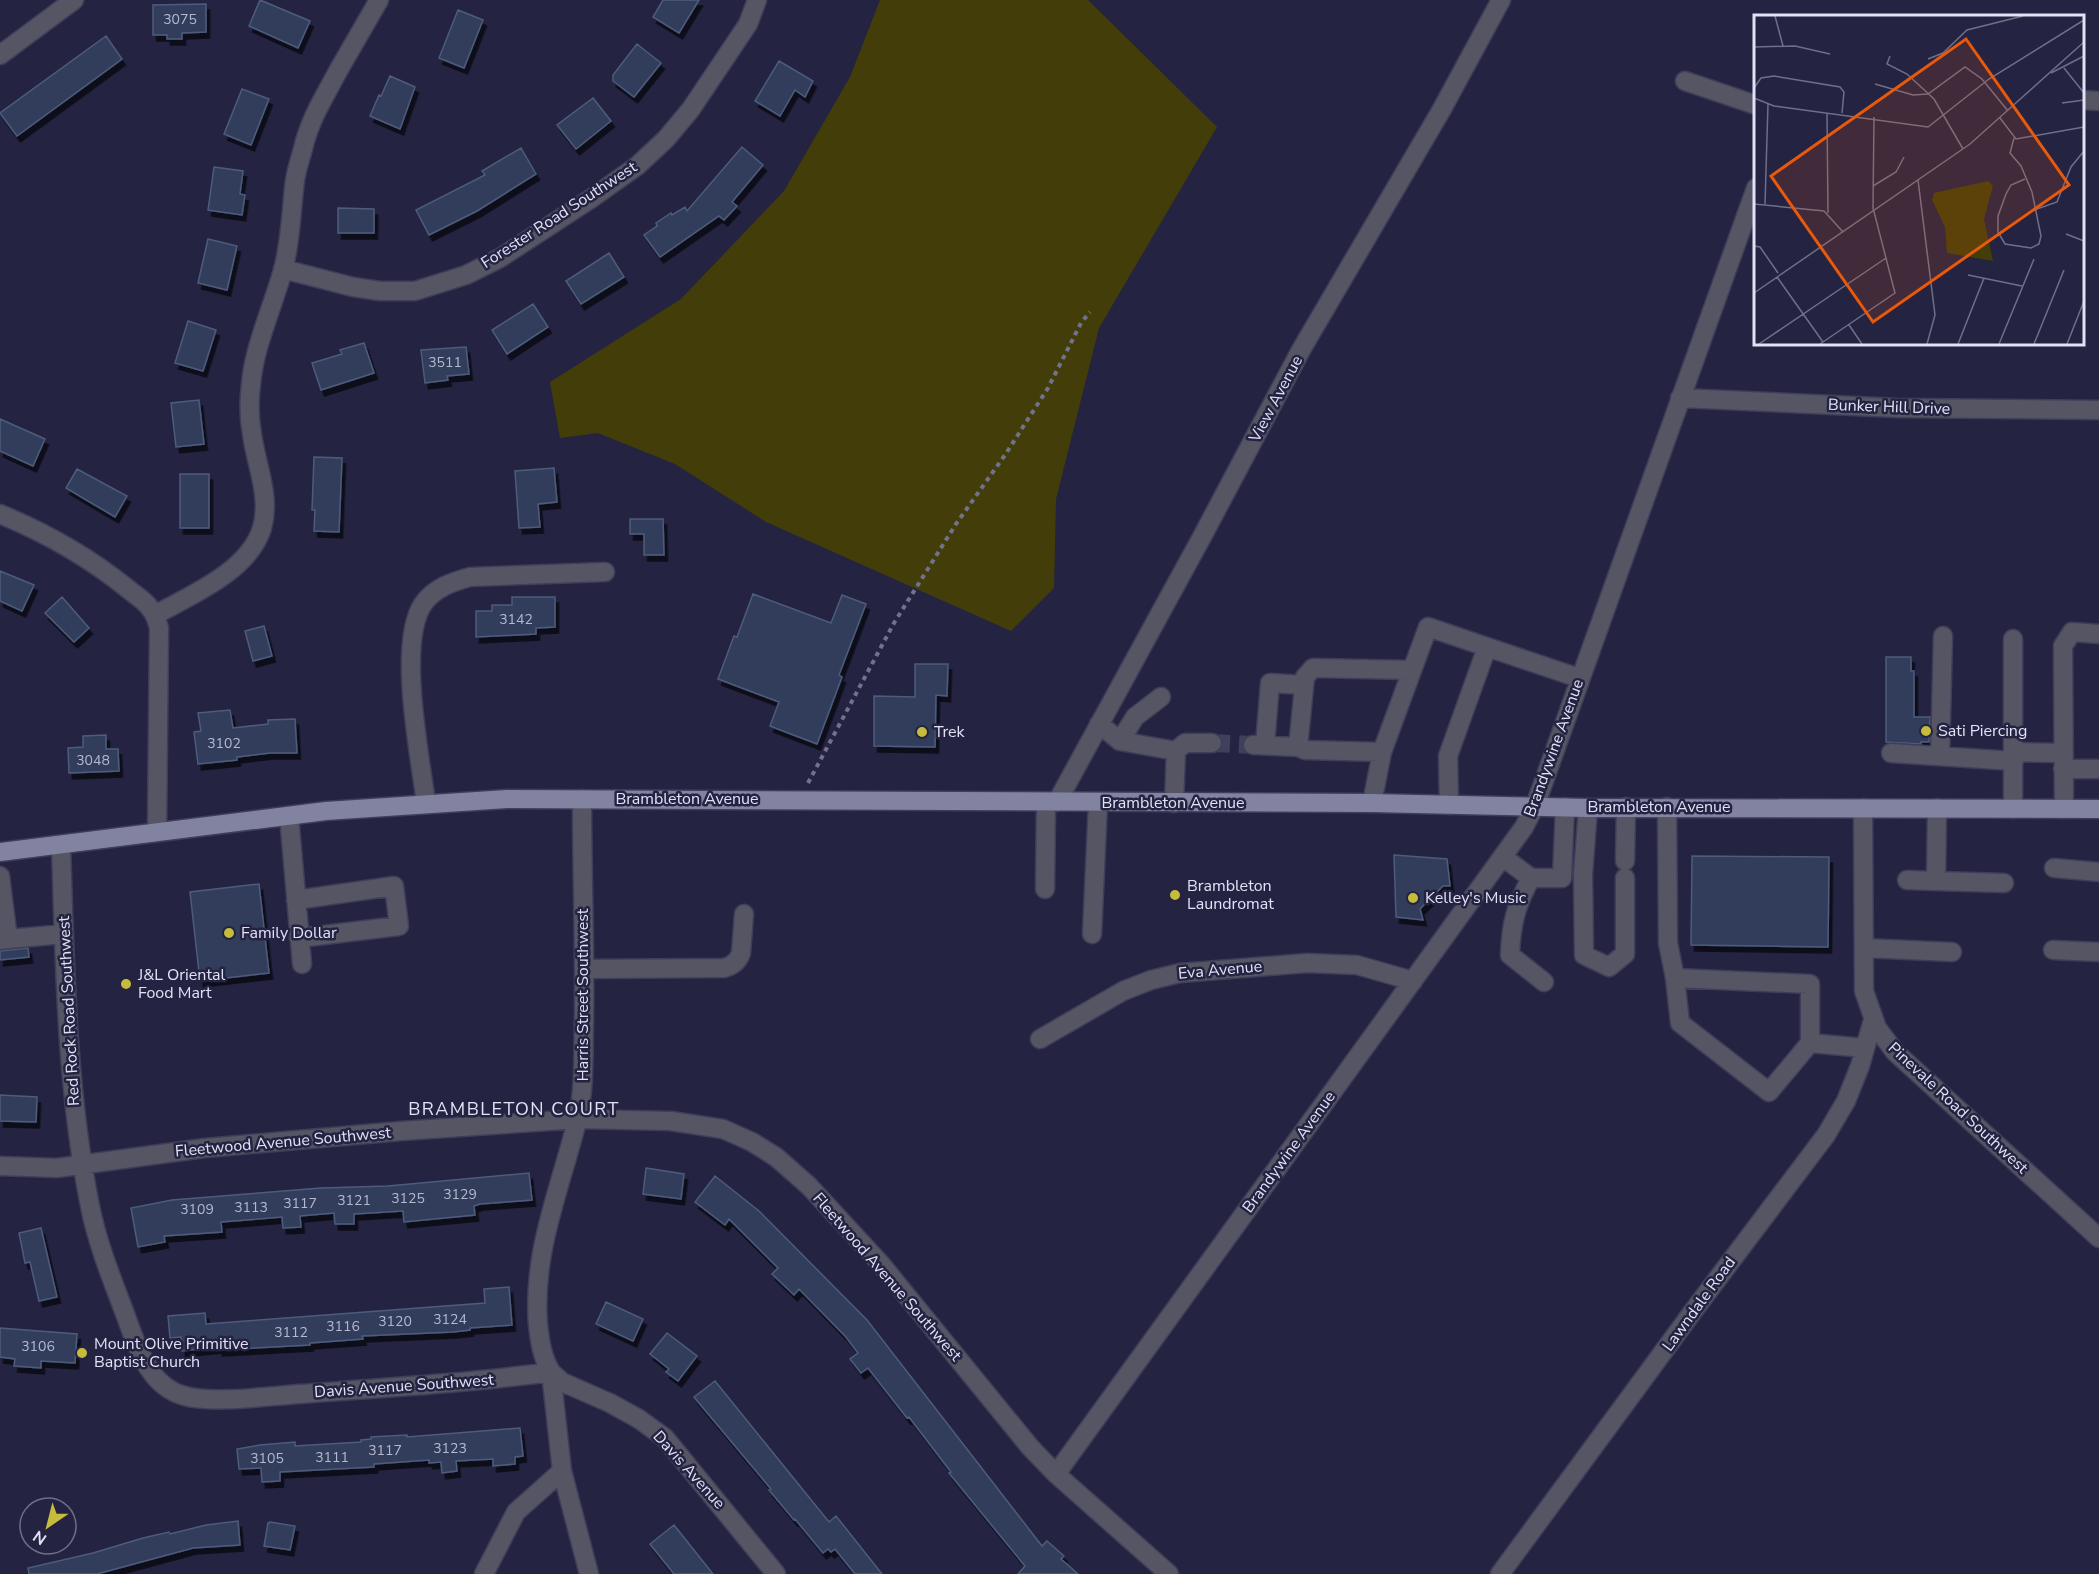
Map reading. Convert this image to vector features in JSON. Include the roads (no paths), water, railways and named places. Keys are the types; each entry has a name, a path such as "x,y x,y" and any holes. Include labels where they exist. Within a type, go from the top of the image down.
{"main road":[{"name":"Brambleton Avenue","path":"0,852 289,816 507,799 1372,803 1588,808 2099,809"}],"street":[{"path":"0,55 74,0"},
{"path":"155,615 221,579 238,564 253,545 262,528 264,501 262,479 252,434 251,381 283,269 291,229 296,180 306,139 316,110 379,0"},
{"name":"Forester Road Southwest","path":"283,269 353,287 380,291 415,291 466,275 500,258 637,166 666,139 691,109 748,24 757,0"},
{"name":"View Avenue","path":"1052,802 1099,724 1301,350 1442,109 1501,0"},
{"path":"1685,81 1754,105"},
{"path":"2084,100 2099,101"},
{"name":"Brandywine Avenue","path":"1056,1474 1524,827 1534,806 1754,191"},
{"name":"Bunker Hill Drive","path":"1680,398 1898,408 2099,410"},
{"path":"0,514 42,533 93,563 148,605 155,615 159,628 157,832"},
{"path":"426,804 410,669 411,641 423,604 441,588 470,576 605,572"},
{"path":"1372,803 1382,752 1428,627 1579,678"},
{"path":"2064,809 2063,646 2072,632 2099,634"},
{"path":"1940,756 1943,636"},
{"path":"2013,639 2013,809"},
{"path":"1449,805 1448,756 1488,647"},
{"path":"1298,747 1305,677 1313,668 1412,670"},
{"path":"1304,685 1270,682 1259,745 1298,747 1305,750 1382,752"},
{"path":"1120,741 1135,717 1161,697"},
{"path":"1099,724 1120,741 1176,751"},
{"path":"1174,803 1176,751 1185,743 1212,743"},
{"path":"1891,753 2013,757 2063,761 2099,769"},
{"name":"Harris Street Southwest","path":"582,799 584,969 582,1088 578,1119 543,1243 538,1274 537,1304 540,1342 544,1359 551,1372 562,1471 589,1574"},
{"path":"1045,889 1052,802"},
{"path":"1092,934 1098,802"},
{"path":"1503,857 1531,878 1562,878 1565,807"},
{"path":"1588,808 1583,874 1584,955 1609,967 1625,954 1626,807"},
{"path":"1667,807 1668,943 1680,1023 1769,1092 1810,1043 1810,984 1675,978"},
{"name":"Pinevale Road Southwest","path":"1863,808 1864,991 1873,1020 1894,1052 2099,1238"},
{"path":"1936,881 1937,808"},
{"path":"289,816 302,964"},
{"name":"Red Rock Road Southwest","path":"61,845 69,1069 90,1208 105,1259 141,1356 153,1375 167,1388 183,1396 202,1399 257,1397"},
{"path":"2054,868 2099,872"},
{"path":"0,876 4,939 64,934"},
{"path":"1531,878 1519,900 1510,928 1509,955 1544,982"},
{"path":"1907,880 2004,883"},
{"path":"296,900 394,886 399,926 300,938"},
{"path":"584,969 724,968 732,966 741,953 744,914"},
{"path":"1864,948 1952,952"},
{"path":"2053,950 2099,952"},
{"name":"Eva Avenue","path":"1040,1039 1123,991 1151,980 1180,973 1307,963 1357,965 1413,981"},
{"name":"Lawndale Road","path":"1500,1574 1826,1135 1846,1101 1873,1020"},
{"path":"1810,1043 1865,1048"},
{"name":"Fleetwood Avenue Southwest","path":"0,1166 57,1168 205,1148 412,1130 578,1119 671,1120 723,1129 753,1142 776,1157 809,1186 880,1263 1029,1447 1056,1474 1169,1574"},
{"name":"Davis Avenue Southwest","path":"257,1397 486,1380 551,1372"},
{"name":"Davis Avenue","path":"551,1372 562,1383 610,1403 639,1419 665,1438 776,1574"},
{"path":"484,1574 516,1512 562,1471"}],"tunnel":[{"path":"1212,743 1253,745"}],"place":[{"name":"Sati Piercing","path":"1926,731"},
{"name":"Trek","path":"922,732"},
{"name":"Brambleton Laundromat","path":"1175,895"},
{"name":"Kelley's Music","path":"1413,898"},
{"name":"Family Dollar","path":"229,933"},
{"name":"J&L Oriental Food Mart","path":"126,984"},
{"name":"Mount Olive Primitive Baptist Church","path":"82,1353"}],"district":[{"name":"BRAMBLETON COURT","path":"514,1109"}]}
